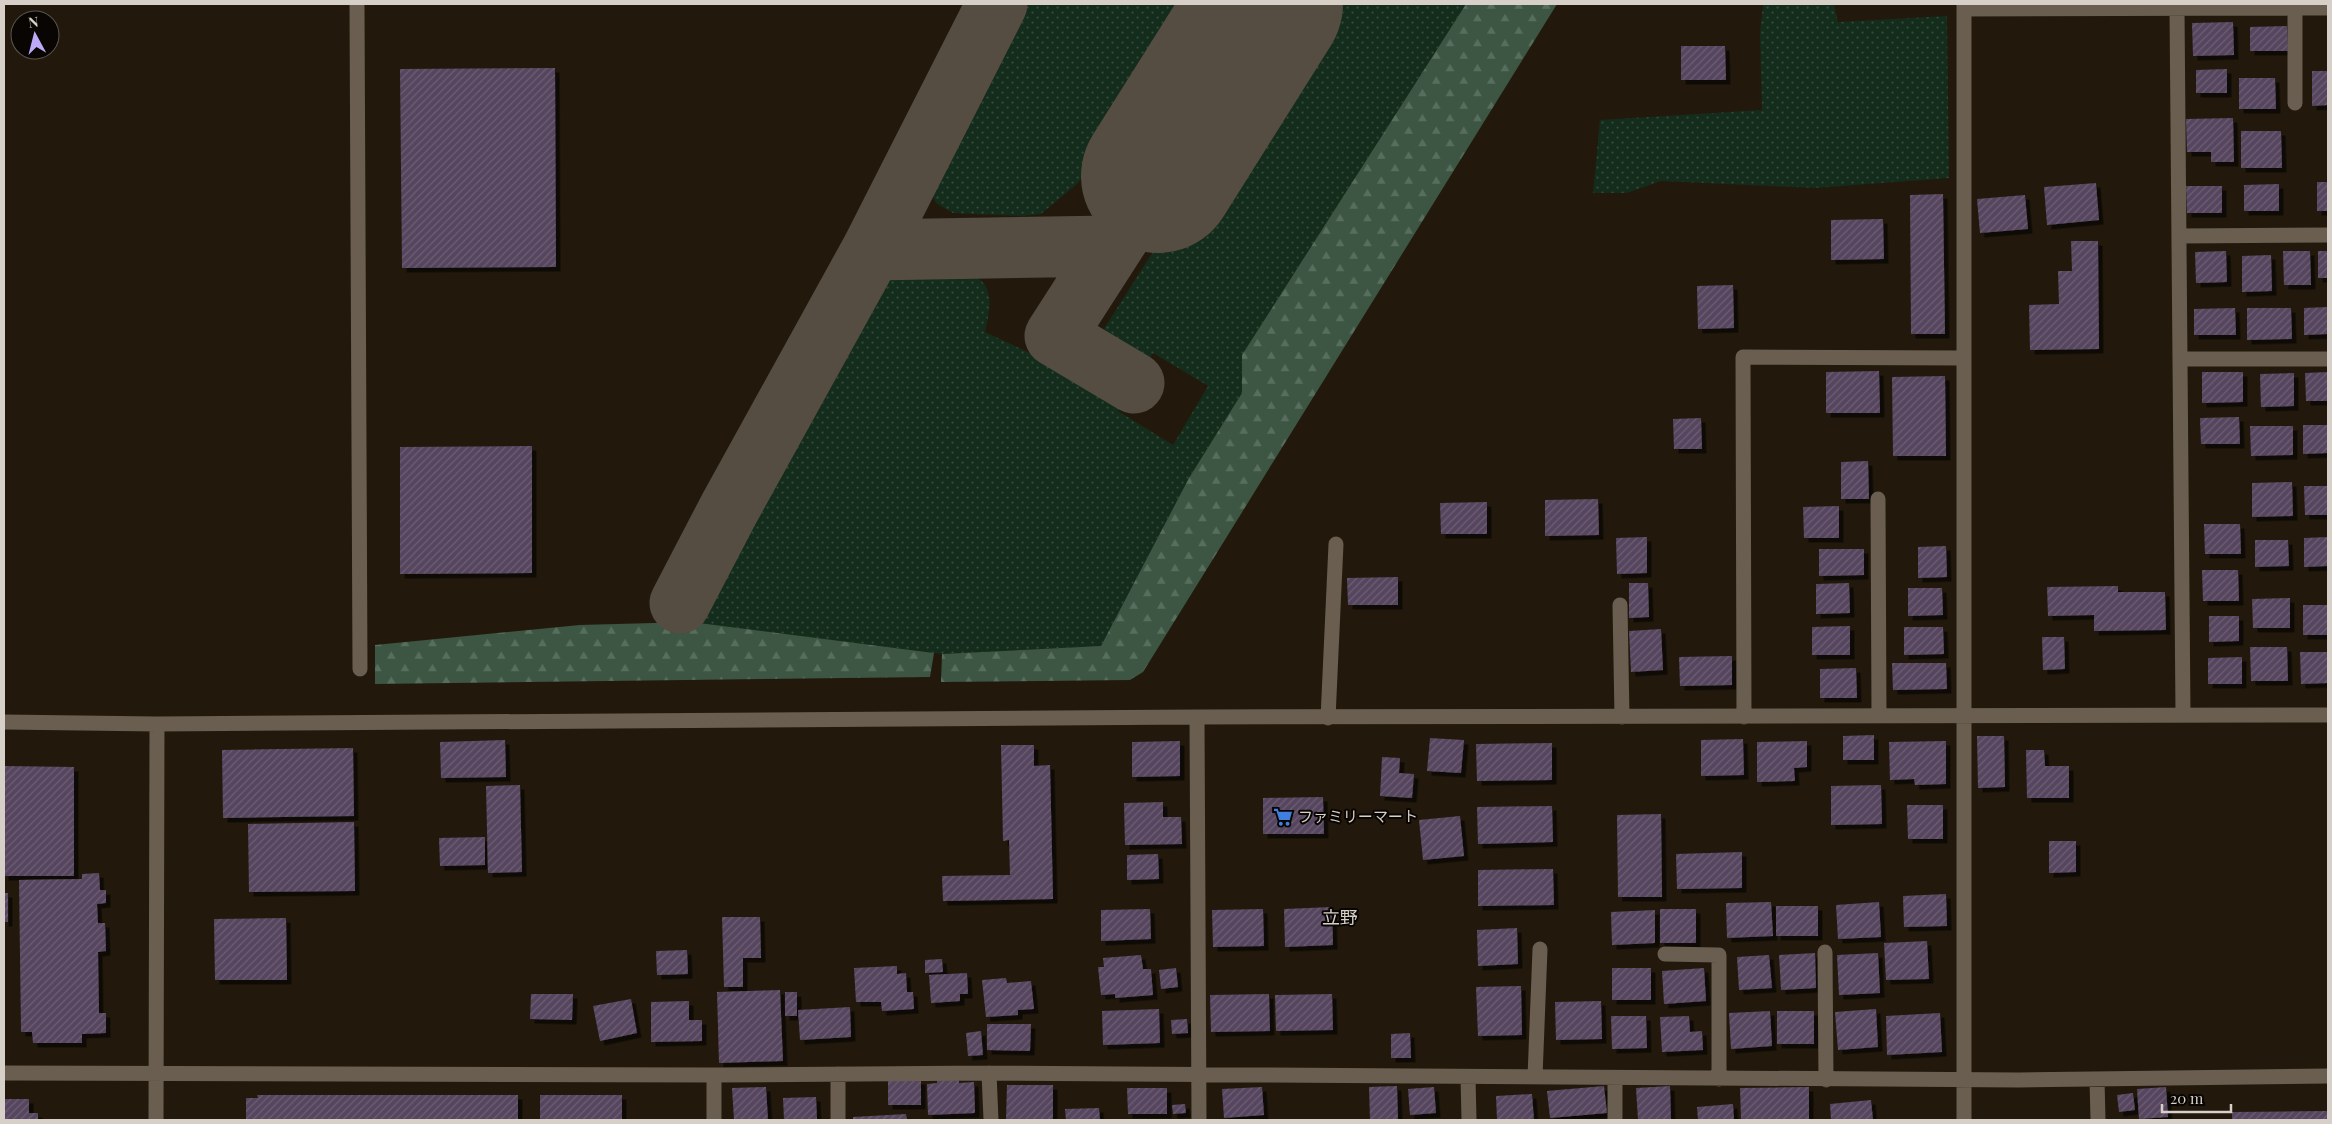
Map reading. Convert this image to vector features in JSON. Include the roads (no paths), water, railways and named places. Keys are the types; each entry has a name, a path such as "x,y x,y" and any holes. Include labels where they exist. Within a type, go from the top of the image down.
{"street":[{"path":"357,4 360,668"},
{"path":"1964,1120 1964,6 2328,8"},
{"path":"2177,8 2183,716"},
{"path":"2295,8 2295,103"},
{"path":"2179,236 2328,235"},
{"path":"1744,717 1743,357 1964,358"},
{"path":"2180,359 2328,359"},
{"path":"1878,498 1879,716"},
{"path":"1328,718 1336,544"},
{"path":"1620,605 1622,717"},
{"path":"4,722 156,724 1197,717 2328,715"},
{"path":"1197,717 1199,1120"},
{"path":"156,724 156,1120"},
{"path":"1535,1077 1540,948"},
{"path":"1825,952 1826,1080"},
{"path":"1665,954 1719,956 1719,1079"},
{"path":"4,1073 714,1075 990,1073 1826,1080 2328,1076"},
{"path":"990,1073 990,1120"},
{"path":"838,1074 838,1120"},
{"path":"714,1075 714,1120"},
{"path":"1468,1077 1469,1120"},
{"path":"1615,1078 1615,1120"},
{"path":"2097,1079 2098,1120"}],"place":[{"name":"ファミリーマート","path":"1283,817"}],"district":[{"name":"立野","path":"1340,918"}]}
